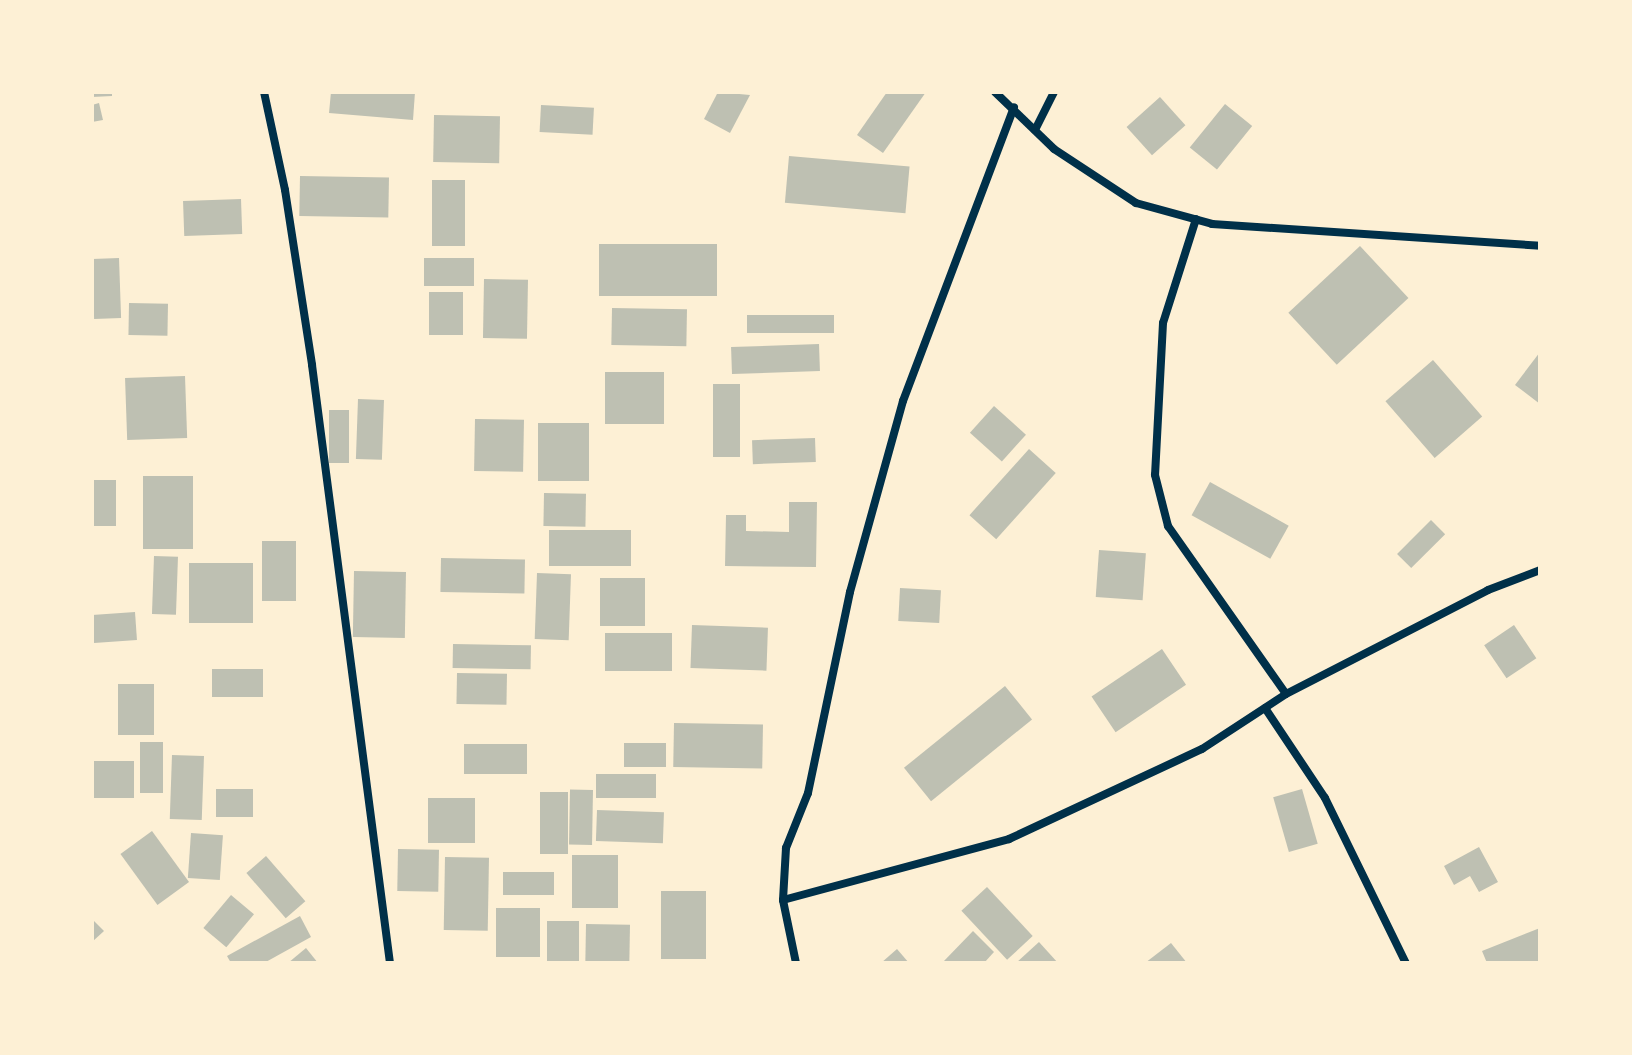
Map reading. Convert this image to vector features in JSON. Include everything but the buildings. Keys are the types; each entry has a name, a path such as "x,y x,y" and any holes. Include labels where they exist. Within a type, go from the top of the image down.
{"street":[{"path":"264,92 285,190 312,365 390,963"},
{"path":"995,92 1014,107 1054,149 1136,203 1196,219 1540,246"},
{"path":"1035,130 1054,92"},
{"path":"796,963 783,900 786,848 808,793 850,592 903,401 1014,107"},
{"path":"1196,219 1163,323 1155,475 1168,526 1286,694"},
{"path":"783,900 1009,839 1202,749 1286,694 1488,590 1540,570"},
{"path":"1265,708 1325,798 1406,963"}]}
